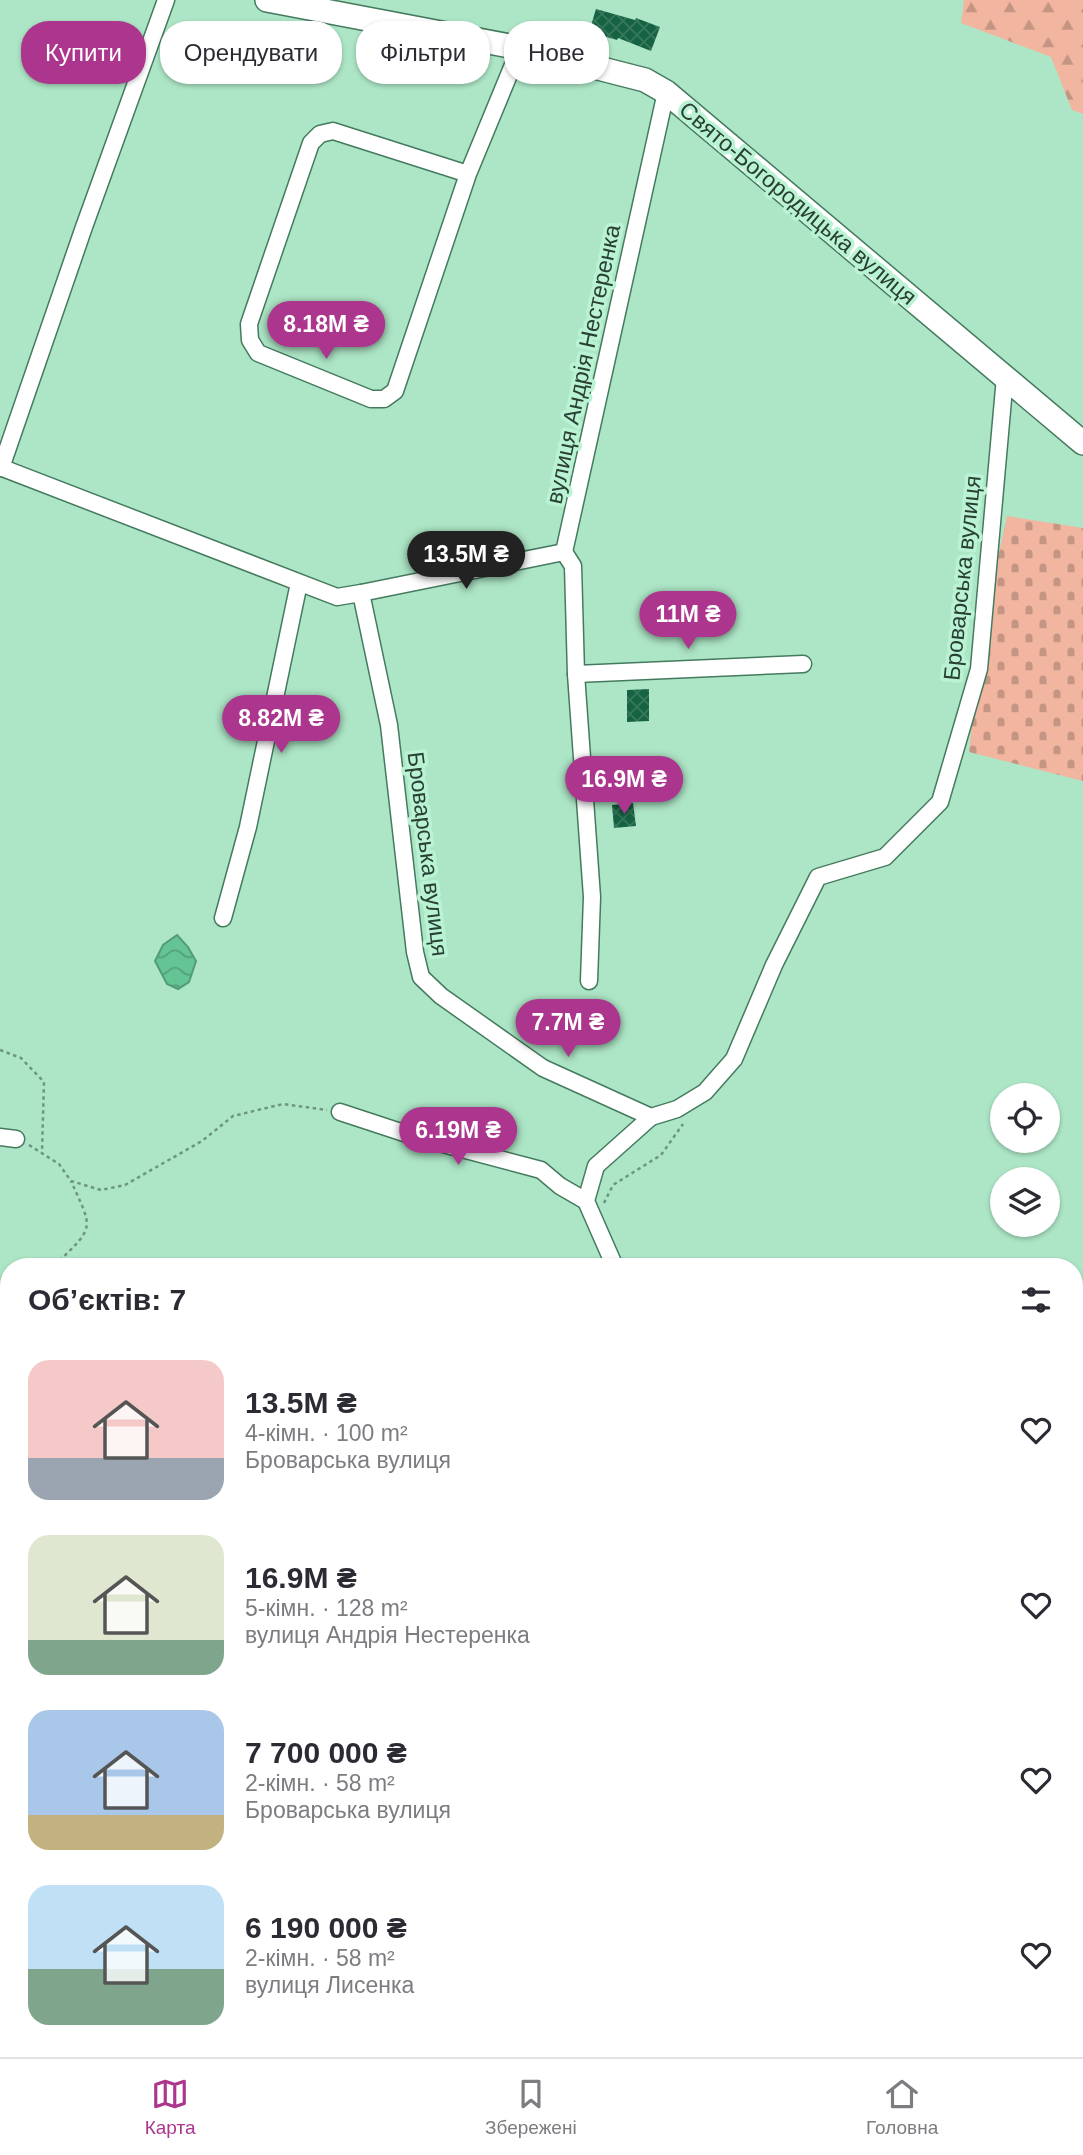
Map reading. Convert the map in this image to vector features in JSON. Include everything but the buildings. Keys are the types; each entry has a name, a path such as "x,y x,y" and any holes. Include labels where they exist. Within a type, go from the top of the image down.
{"street":[{"path":"166,0 0,467 337,597 564,552"},
{"name":"Свято-Богородицька вулиця","path":"267,0 504,45"},
{"name":"Свято-Богородицька вулиця","path":"609,71 645,80 666,92 1083,443"},
{"path":"468,174 333,131 320,134 311,143 249,324 250,340 258,353 371,399 384,399 395,391 468,174 505,84"},
{"name":"вулиця Андрія Нестеренка","path":"589,981 592,897 576,674 573,566 564,552 666,92"},
{"name":"Броварська вулиця","path":"361,593 389,725 415,952 421,977 441,996 543,1068 651,1117 677,1109 705,1093 734,1059 774,965 818,877 885,857 940,802 979,668 1005,377"},
{"path":"223,918 248,827 299,583"},
{"path":"576,674 803,664"},
{"path":"340,1112 413,1136 541,1170 586,1202 611,1258"},
{"path":"586,1202 596,1166 651,1117"}],"path":[{"path":"0,1050 20,1058 44,1082 42,1152"},
{"path":"71,1181 101,1190 125,1185 202,1141 233,1116 283,1104 340,1112"},
{"path":"596,1221 613,1185 662,1156 683,1124"},
{"path":"8,1138 42,1152 59,1164 71,1181 87,1218 85,1237 62,1258"}],"green space":[{"path":"964,0 1083,0 1083,114 1072,110 1051,57 961,23"},
{"path":"1007,516 1083,528 1083,781 969,752 982,632"}],"water":[{"path":"177,935 196,961 189,982 178,989 167,984 155,961 163,945"}]}
